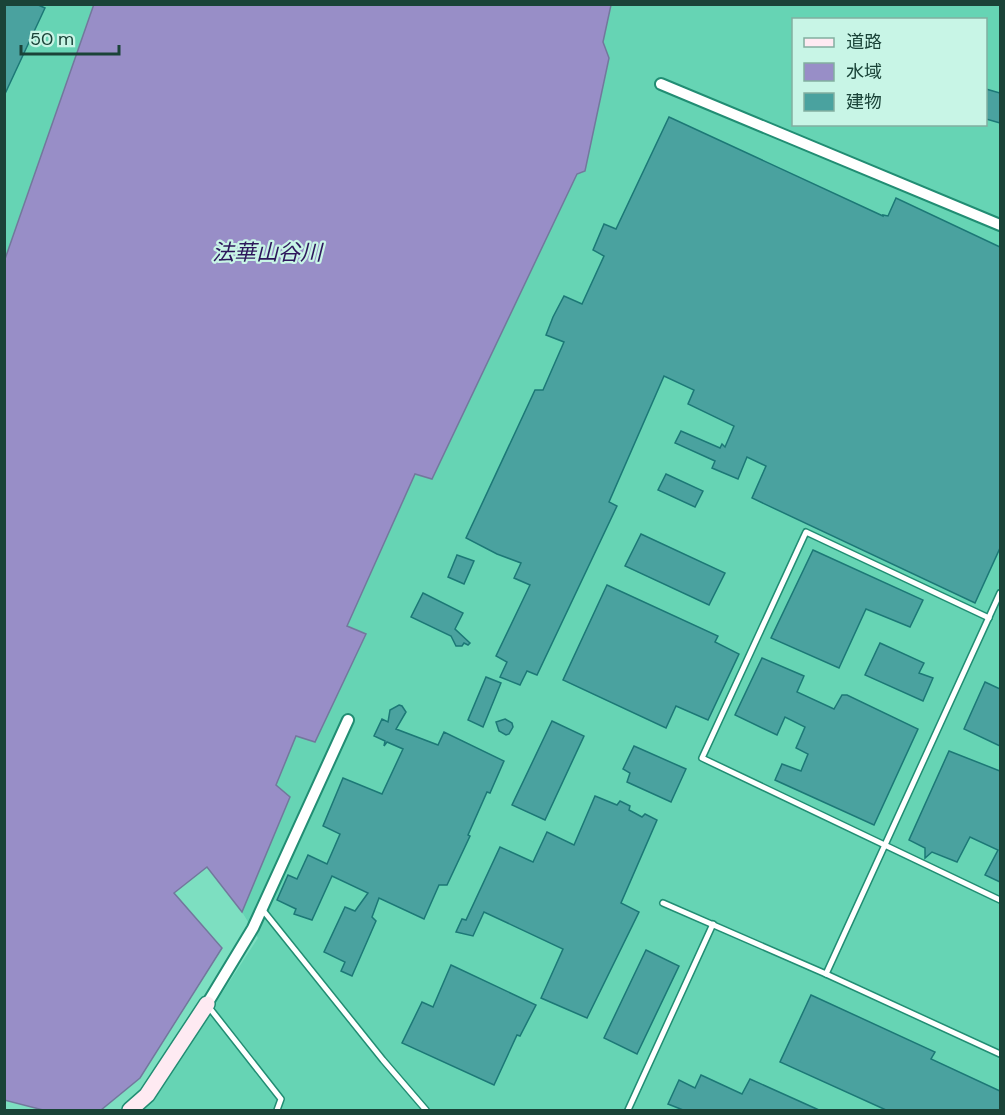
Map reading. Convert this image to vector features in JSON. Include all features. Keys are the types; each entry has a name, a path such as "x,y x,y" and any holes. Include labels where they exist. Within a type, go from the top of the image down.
{"main road":[{"path":"130,1110 147,1095 207,1004"}],"street":[{"path":"661,84 1000,225"},
{"path":"207,1004 253,928 348,720"}],"lane":[{"path":"989,618 806,532 702,758 1000,900"},
{"path":"826,974 1000,593"},
{"path":"663,903 826,974 1000,1054"},
{"path":"261,908 426,1110"},
{"path":"628,1110 713,924"},
{"path":"207,1004 281,1099 277,1110"}],"shaded area":[{"path":"5,5 94,5 5,259"},
{"path":"611,5 1000,5 1000,1110 141,1110 150,1103 258,938 242,912 290,797 276,785 296,736 315,742 366,634 347,626 415,474 432,479 577,174 585,171 609,59 603,43"}],"water":[{"name":"法華山谷川","path":"94,4 611,5 603,42 609,58 585,171 577,174 432,479 415,474 347,626 366,634 315,742 296,736 276,785 290,797 242,912 207,867 174,893 222,948 140,1078 101,1110 43,1110 4,1100 5,259"}],"building":[{"path":"4,4 36,4 45,8 4,96"},
{"path":"987,89 1000,93 1000,123 987,119"},
{"path":"669,117 883,216 888,216 896,198 1000,247 1000,548 975,603 752,498 766,466 747,457 738,479 712,468 715,461 675,443 681,431 720,448 722,444 725,447 734,426 688,404 694,390 664,376 609,502 617,506 537,675 527,671 520,685 500,677 507,662 496,656 530,585 514,578 521,563 466,538 535,390 543,390 564,342 546,335 553,317 564,296 582,304 604,256 593,250 604,224 616,229"},
{"path":"666,474 703,491 695,507 658,490"},
{"path":"641,534 725,573 709,605 625,566"},
{"path":"813,550 923,600 910,627 866,609 839,668 771,638"},
{"path":"457,555 474,561 464,584 448,577"},
{"path":"607,585 718,636 715,642 739,654 708,720 676,706 666,728 563,680"},
{"path":"423,593 463,613 455,629 470,643 468,645 464,643 462,646 456,646 451,636 411,617"},
{"path":"880,643 924,663 919,673 933,678 923,701 865,675"},
{"path":"762,658 804,676 797,692 834,709 842,695 847,695 918,729 874,825 775,780 782,764 801,771 808,754 796,748 805,727 785,717 777,735 735,715"},
{"path":"486,677 501,683 483,727 468,720"},
{"path":"985,682 1000,689 1000,746 964,729"},
{"path":"399,705 406,712 396,729 438,745 444,732 504,761 490,793 487,792 447,885 439,885 424,919 379,898 372,917 376,921 352,976 341,971 345,962 324,952 345,907 355,911 368,893 332,876 312,920 294,914 296,909 277,900 288,875 297,879 308,855 327,864 340,834 323,826 343,778 382,794 403,749 387,742 384,746 385,741 374,736 382,719 388,722 390,710"},
{"path":"505,719 512,723 513,727 506,735 499,731 496,722"},
{"path":"552,721 584,736 545,820 512,805"},
{"path":"634,746 686,769 671,802 627,782 630,773 623,769"},
{"path":"949,751 1000,771 1000,882 985,875 998,850 970,837 957,862 932,852 925,858 925,848 909,840"},
{"path":"595,796 617,805 620,801 630,806 629,810 642,817 645,814 657,820 621,903 639,912 587,1018 541,998 563,949 484,912 473,936 456,932 462,919 466,920 500,847 533,862 547,832 574,845"},
{"path":"646,950 679,966 637,1054 604,1038"},
{"path":"451,965 536,1005 520,1036 517,1035 494,1085 402,1043 422,1002 433,1007"},
{"path":"811,995 935,1052 931,1059 1000,1091 1000,1110 886,1110 780,1062"},
{"path":"701,1075 742,1094 750,1079 819,1110 683,1110 668,1104 679,1080 695,1088"}]}
